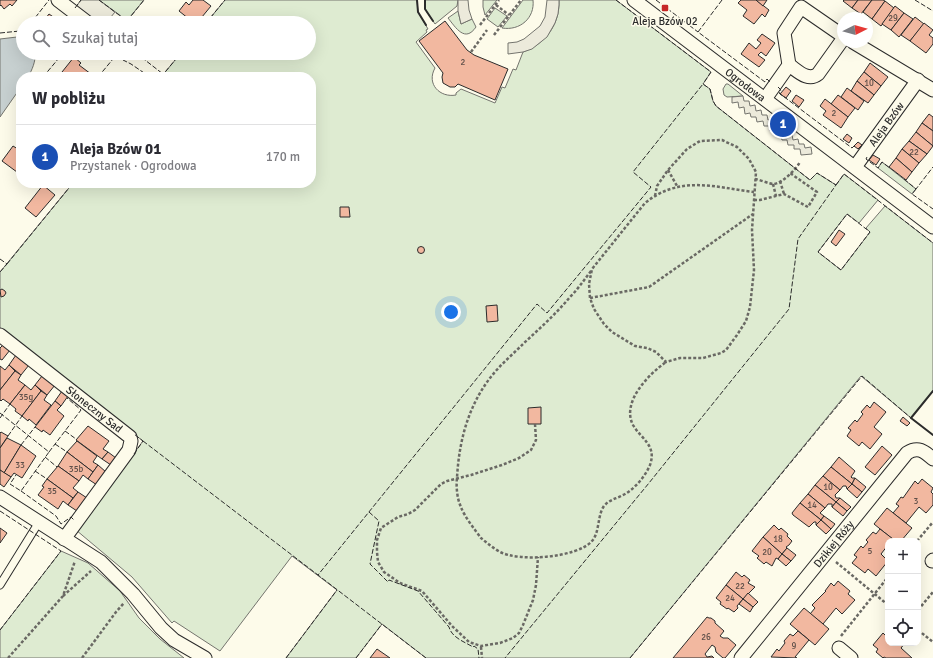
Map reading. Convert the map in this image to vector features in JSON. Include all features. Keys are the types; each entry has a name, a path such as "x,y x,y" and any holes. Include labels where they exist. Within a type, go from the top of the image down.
{"street":[{"path":"58,0 79,16"},
{"name":"Ogrodowa","path":"634,0 933,227"},
{"path":"765,99 789,65 784,33 804,4 837,31"},
{"path":"789,65 806,77 816,77 837,47"},
{"path":"863,48 933,90"},
{"name":"Aleja Bzów","path":"855,167 918,80"},
{"name":"Słoneczny Sad","path":"0,335 130,437 131,441 129,450 70,542"},
{"name":"Dzikiej Róży","path":"741,658 907,453 917,449 924,451 933,459"},
{"path":"0,496 101,562 133,594 161,628 174,640 205,658"},
{"path":"838,644 850,658"}],"lane":[{"path":"0,585 39,522"}],"path":[{"path":"480,25 499,0"},
{"path":"494,35 520,1 516,0"},
{"path":"496,5 510,16"},
{"path":"471,52 487,30"},
{"path":"655,196 657,186 668,170 688,149 700,141 722,140 737,147 750,159 756,172 752,230 754,270 750,307 746,321 738,335 726,350 703,358 680,358 666,362 646,379 637,391 632,402 630,417 633,425 651,448 652,455 650,465 642,479 622,496 613,499 604,507 596,535 592,541 578,550 561,556 514,556 500,552 488,544 477,533 461,508 456,479 465,424 478,397 491,376 571,297 645,203 655,196 677,186 700,185 754,192"},
{"path":"756,179 773,184 780,181 796,169 800,162"},
{"path":"668,170 677,186"},
{"path":"754,200 784,194 808,207 818,192 790,173"},
{"path":"780,181 784,194"},
{"path":"773,184 776,196"},
{"path":"590,298 649,287 753,214"},
{"path":"592,269 589,284 590,298 604,324 612,332 635,346 656,352 666,362"},
{"path":"535,424 536,440 531,450 519,458 502,465 441,484 415,510 398,517 381,528 377,540 378,562 384,572 400,583 422,591 452,626 469,642 482,646 500,643 513,638 519,633 533,600 536,585 538,556"},
{"path":"920,538 933,522"},
{"path":"63,596 76,558 70,542"},
{"path":"826,554 885,603"},
{"path":"8,658 63,596 101,562"},
{"path":"838,644 885,581"},
{"path":"921,606 933,592"},
{"path":"82,658 116,612 133,594"},
{"path":"921,632 933,642"},
{"path":"482,646 482,658"}],"green space":[{"path":"99,0 144,0 131,16 121,16"},
{"path":"225,0 417,0 418,12 428,29 426,30 427,32 416,42 435,68 432,79 436,89 445,94 456,95 456,93 461,89 495,103 502,87 505,88 513,69 516,70 523,52 538,44 550,32 557,18 559,0 616,0 711,72 703,84 710,89 716,106 810,180 817,173 836,185 844,174 878,200 859,223 847,214 818,252 841,270 870,232 866,228 885,206 933,243 933,391 911,418 861,376 630,658 426,658 382,624 356,658 286,658 337,590 292,556 220,651 174,621 172,623 132,577 76,530 143,441 0,330 0,272 69,188 316,188 316,72 165,72 175,60 316,60 316,16 212,16"},
{"path":"425,0 458,0 457,6 435,24 425,9"},
{"path":"483,0 497,0 485,15 483,7"},
{"path":"523,0 533,0 532,12 529,18 525,22 515,27 502,28"},
{"path":"495,8 507,16 498,27 487,19"},
{"path":"458,11 461,24 472,19 476,27 472,32 464,34 454,26 448,18"},
{"path":"726,84 743,96 727,97 724,95 723,89"},
{"path":"882,162 916,189 912,194 878,168"},
{"path":"61,551 88,563 120,591 139,618 160,639 184,658 0,658 0,630"}],"shaded area":[{"path":"81,0 99,0 115,12 112,16 87,16 75,8"},
{"path":"458,0 468,0 472,19 461,24 458,11"},
{"path":"547,0 559,0 559,5 555,23 547,37 532,49 508,54 508,43 517,42 524,39 540,26 545,17"},
{"path":"16,37 16,60 34,60 30,72 16,72 16,94 0,117 0,39"},
{"path":"743,96 744,101 749,101 750,106 755,105 756,111 761,110 762,115 767,115 768,120 774,119 775,125 780,124 781,130 786,129 787,135 792,135 793,140 798,139 799,144 804,144 805,148 811,147 812,154 801,155 800,149 794,149 794,145 788,145 787,140 782,140 781,136 776,136 775,131 770,131 769,126 764,126 763,121 757,122 756,117 751,117 750,113 745,114 744,107 739,108 738,102 732,103 732,97"}],"building":[{"path":"0,0 17,0 12,6 10,4 4,9 1,5 0,6"},
{"path":"193,0 203,0 211,6 203,16 185,16 179,11 186,2 189,5"},
{"path":"741,0 756,0 769,10 765,17 762,14 754,24 743,16 747,10 738,3"},
{"path":"756,0 767,0 763,6"},
{"path":"858,0 852,8 843,1"},
{"path":"858,0 872,0 863,12 858,12 852,8"},
{"path":"872,0 885,1 873,18 873,12 863,12"},
{"path":"885,1 894,8 881,26 873,20"},
{"path":"895,6 904,13 891,30 882,24"},
{"path":"904,13 913,19 899,37 891,30"},
{"path":"915,17 924,24 910,41 901,35"},
{"path":"445,21 467,50 474,55 508,69 495,100 458,84 455,87 450,87 443,83 443,73 419,41"},
{"path":"924,23 933,30 929,35 933,38 933,44 926,53 910,41"},
{"path":"762,34 775,43 766,56 761,52 758,55 765,60 759,67 741,54 749,43 756,49 761,43 757,40"},
{"path":"72,60 78,60 81,63 79,65 88,72 62,72"},
{"path":"870,63 888,77 881,86 864,72"},
{"path":"864,72 881,86 874,95 857,81"},
{"path":"857,81 874,95 868,103 851,91"},
{"path":"786,87 791,91 786,98 780,94"},
{"path":"847,88 864,101 858,110 841,97"},
{"path":"796,95 804,100 799,107 792,101"},
{"path":"838,95 855,108 848,117 831,104"},
{"path":"825,99 848,117 841,128 823,115 826,111 820,106"},
{"path":"929,114 933,117 933,131 922,123"},
{"path":"922,123 933,131 933,146 916,132"},
{"path":"916,132 933,146 927,154 909,141"},
{"path":"847,134 852,138 849,143 843,139"},
{"path":"909,141 927,154 919,163 902,149"},
{"path":"858,142 862,145 858,149 854,146"},
{"path":"13,146 16,148 16,171 2,161"},
{"path":"902,149 919,163 912,172 896,158"},
{"path":"873,155 880,159 876,165 869,160"},
{"path":"896,158 912,172 906,180 889,167"},
{"path":"41,188 47,188 55,195 36,217 25,208"},
{"path":"340,207 349,207 350,217 340,217"},
{"path":"839,230 845,234 836,246 831,242"},
{"path":"421,247 424,250 421,253 418,250"},
{"path":"2,289 6,293 1,297 0,290"},
{"path":"497,305 498,321 487,322 486,306"},
{"path":"3,345 10,350 2,360 0,359 0,348"},
{"path":"16,355 29,365 21,375 9,365"},
{"path":"9,365 15,371 0,390 0,366 5,370"},
{"path":"15,371 21,375 18,380 25,385 10,404 3,399 1,401 0,400 0,390"},
{"path":"42,376 55,385 47,395 35,385"},
{"path":"25,385 31,390 35,385 41,391 22,416 15,411 16,409 10,404"},
{"path":"41,391 47,395 44,400 51,405 36,425 29,419 28,421 22,416"},
{"path":"62,391 68,396 61,406 55,401"},
{"path":"55,401 61,406 57,410 64,416 50,435 35,427"},
{"path":"874,402 886,412 874,427 882,434 870,449 862,442 859,446 847,436 851,430 848,428 855,420 857,422 863,414 861,412 867,405 870,408"},
{"path":"541,407 541,424 528,424 528,408"},
{"path":"903,417 910,423 907,426 900,421"},
{"path":"88,426 109,441 103,449 108,452 102,459 76,440"},
{"path":"1,432 8,436 0,448 0,433"},
{"path":"7,438 21,445 4,473 0,470 0,448"},
{"path":"77,441 97,456 93,462 98,465 93,472 67,452"},
{"path":"21,445 36,456 22,478 14,473 11,477 4,473"},
{"path":"882,446 892,455 875,475 865,467"},
{"path":"67,452 93,472 88,479 83,475 79,481 58,466"},
{"path":"108,452 116,458 111,465 102,459"},
{"path":"839,457 855,471 851,477 855,478 852,484 831,467"},
{"path":"98,465 106,472 97,485 88,479"},
{"path":"58,466 79,481 73,488 78,492 73,498 47,479"},
{"path":"831,467 852,484 847,489 846,486 843,486 840,490 823,476"},
{"path":"0,470 11,477 4,487 0,484"},
{"path":"823,476 840,490 835,495 836,498 840,498 836,502 815,485"},
{"path":"855,478 866,487 862,492 852,484"},
{"path":"47,479 73,498 68,505 63,501 58,509 38,495 44,487 42,486"},
{"path":"922,479 933,488 931,492 933,494 933,505 926,513 919,507 906,523 893,513 899,506 896,504 901,497 903,498 915,481 918,484"},
{"path":"852,484 862,492 857,498 847,489"},
{"path":"815,485 836,502 832,507 832,504 828,504 825,508 808,494"},
{"path":"78,492 87,498 77,511 68,505"},
{"path":"808,494 825,508 820,513 824,516 821,520 800,503"},
{"path":"840,498 851,507 847,511 836,502"},
{"path":"836,502 847,511 843,516 832,507"},
{"path":"800,503 821,520 816,525 816,522 814,522 809,527 793,515 792,513"},
{"path":"887,508 912,528 904,538 891,538 874,524"},
{"path":"824,516 835,524 831,529 821,520"},
{"path":"821,520 831,529 826,534 816,525"},
{"path":"774,525 779,530 781,528 788,534 787,536 792,541 782,554 763,537"},
{"path":"0,528 7,533 0,543"},
{"path":"880,529 892,538 885,538 885,549 881,554 885,558 885,565 876,576 868,569 865,573 852,563 857,557 854,555 861,546 863,548 868,542 866,540 873,532 876,534"},
{"path":"763,537 782,554 778,559 776,558 772,566 766,562 764,564 757,558 759,556 752,551"},
{"path":"787,548 796,555 791,561 782,554"},
{"path":"782,554 791,561 786,566 778,559"},
{"path":"736,572 742,577 744,575 750,580 748,583 755,587 743,599 726,585"},
{"path":"838,581 850,591 848,594 855,600 842,614 836,608 823,624 810,614 815,608 812,605 826,591 831,583 834,586"},
{"path":"726,585 743,599 734,612 720,604 721,602 716,598"},
{"path":"748,593 758,602 753,607 743,599"},
{"path":"743,599 753,607 750,612 739,604"},
{"path":"804,608 829,629 815,645 790,624"},
{"path":"707,617 715,621 715,623 724,631 720,636 723,638 728,638 736,645 725,658 716,652 715,647 712,645 705,654 707,657 712,656 714,658 673,658"},
{"path":"798,631 809,640 795,657 797,658 771,657 777,649 779,651 785,643 784,641 790,634 793,636"},
{"path":"883,633 885,635 885,646 903,646 901,648 912,658 883,658 876,652 878,649 873,645"},
{"path":"377,649 390,658 370,658"}],"fence":[{"path":"36,16 49,0"},
{"path":"75,8 81,0"},
{"path":"99,0 120,16"},
{"path":"131,16 144,0"},
{"path":"212,16 225,0"},
{"path":"616,0 711,72 703,84"},
{"path":"656,0 698,32"},
{"path":"722,0 698,32 765,82 767,79 771,83"},
{"path":"915,0 933,11"},
{"path":"0,33 16,31"},
{"path":"47,72 57,60"},
{"path":"102,72 112,60"},
{"path":"123,60 143,72"},
{"path":"145,60 160,72"},
{"path":"165,72 175,60"},
{"path":"426,658 318,575 537,304 547,313 651,187 633,172 703,84 710,89 716,106 810,180 817,173 836,185 798,239 789,309 649,483 505,658"},
{"path":"778,87 781,90 779,93 852,148 854,146 855,147"},
{"path":"867,157 866,159 878,168 882,162 890,168"},
{"path":"904,179 916,189 933,167"},
{"path":"836,185 844,174 933,243"},
{"path":"7,264 69,188"},
{"path":"916,189 912,194 933,209"},
{"path":"847,214 870,232 841,270 818,252 847,214"},
{"path":"0,259 7,264 0,272"},
{"path":"630,658 862,376 911,418"},
{"path":"49,452 81,410 67,398"},
{"path":"0,418 10,404"},
{"path":"0,413 49,452 21,491 10,484 16,475"},
{"path":"8,436 22,416"},
{"path":"21,445 35,427"},
{"path":"65,431 76,439"},
{"path":"134,434 143,441 134,454"},
{"path":"143,441 318,575"},
{"path":"55,444 67,452"},
{"path":"45,457 57,467"},
{"path":"35,471 47,479"},
{"path":"21,491 56,516 61,524 71,517 74,520"},
{"path":"0,511 61,551 0,630"},
{"path":"369,512 379,521 370,564 388,582 389,580 418,591 456,637 478,649 479,658"},
{"path":"286,658 337,590"},
{"path":"356,658 382,624"}],"wall":[{"path":"417,0 418,12 426,25"},
{"path":"425,0 425,9 433,21"},
{"path":"933,391 911,418 933,435"}],"place":[{"name":"Aleja Bzów 02","path":"665,8"},
{"name":"Aleja Bzów 01","path":"783,124"}]}
